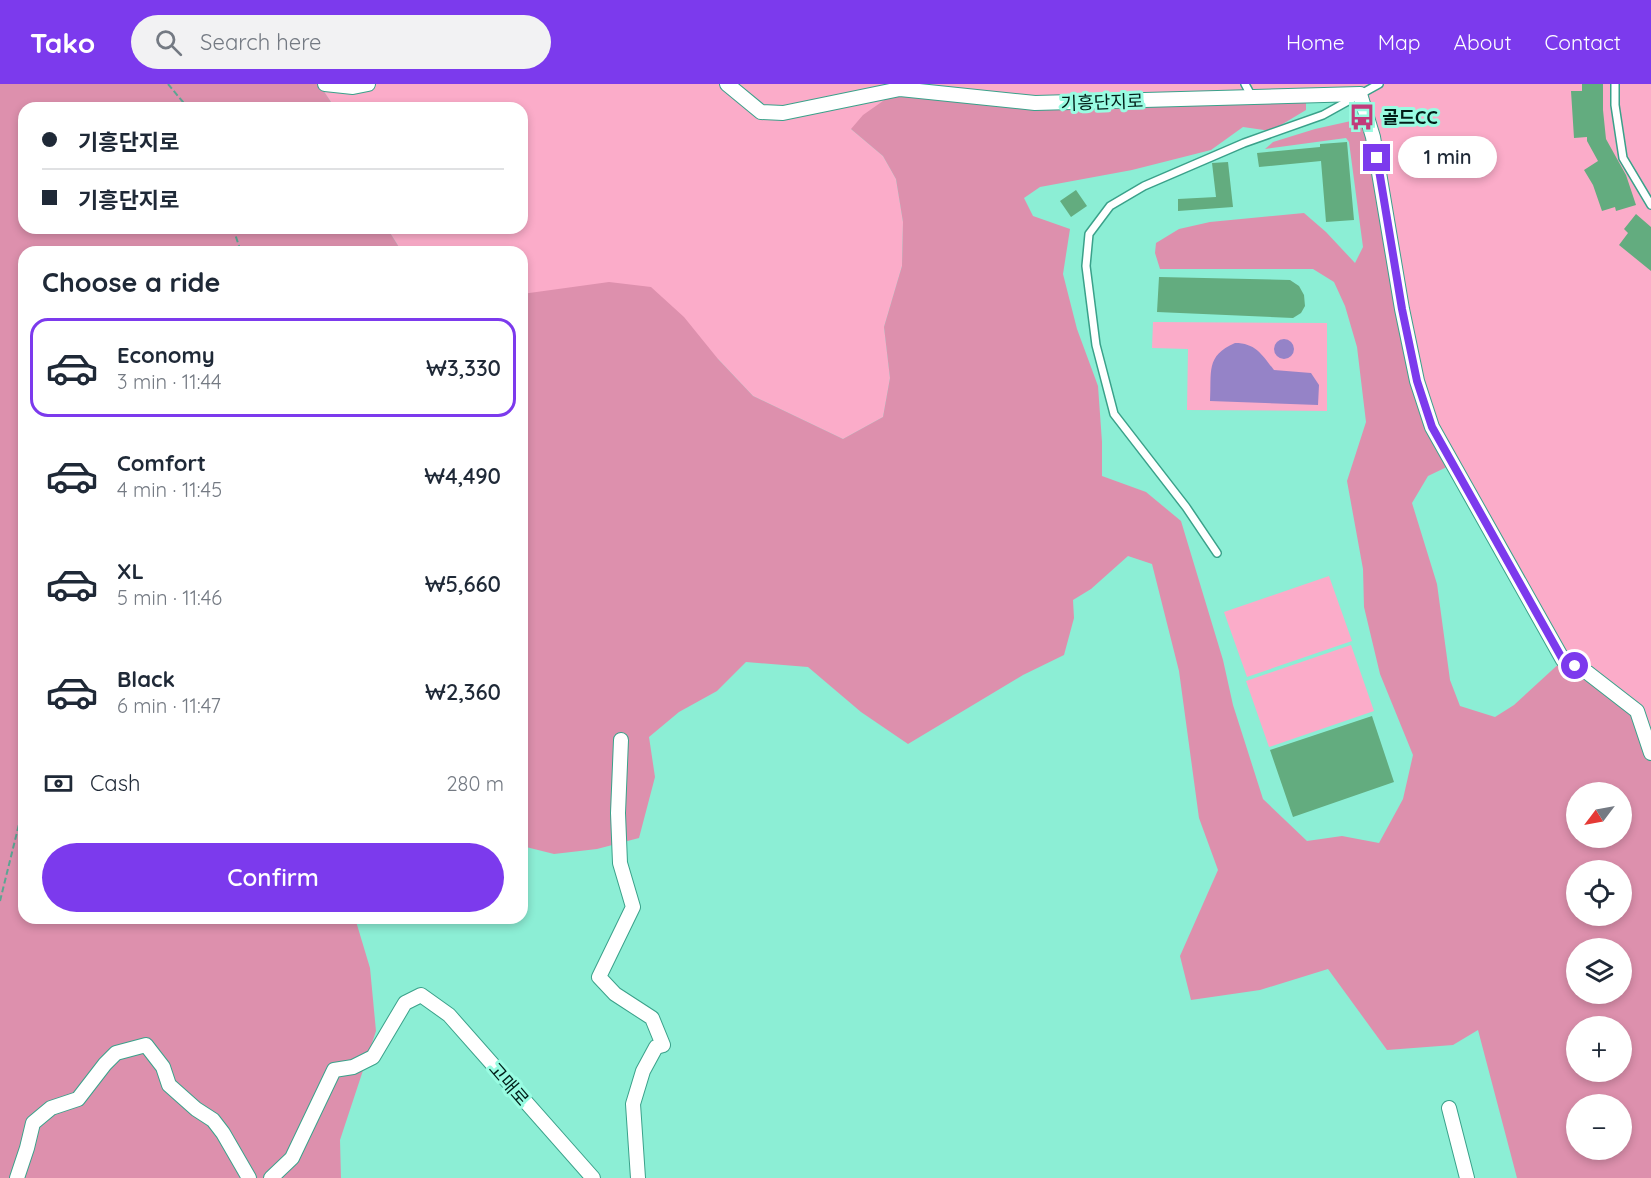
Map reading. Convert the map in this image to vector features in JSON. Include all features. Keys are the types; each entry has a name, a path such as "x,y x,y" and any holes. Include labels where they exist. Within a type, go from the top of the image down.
{"street":[{"path":"325,84 353,87 368,84"},
{"name":"기흥단지로","path":"727,84 761,112 783,113 900,89 1035,104 1360,94"},
{"path":"1360,94 1373,136 1402,309 1417,381 1432,427 1563,660 1587,673 1636,711 1651,753"},
{"path":"621,740 618,813 620,862 633,907 599,977 615,994 652,1018 663,1045 656,1047 643,1071 633,1104 638,1178"},
{"name":"고매로","path":"271,1178 292,1158 334,1070 353,1067 373,1057 405,1003 421,995 450,1015 592,1178"},
{"path":"17,1178 33,1123 51,1108 78,1099 116,1053 146,1045 163,1067 169,1085 196,1109 213,1120 249,1178"},
{"path":"1449,1108 1467,1178"}],"lane":[{"path":"1245,84 1252,97"},
{"path":"1217,553 1186,507 1114,414 1096,345 1086,266 1089,234 1110,206 1144,186 1244,143 1323,116 1379,84"},
{"path":"1615,84 1615,105 1623,158 1651,205"}],"path":[{"path":"168,84 183,102"},
{"path":"0,901 18,828"}],"shaded area":[{"path":"0,84 319,84 331,102 18,102 18,234 391,234 398,246 18,246 18,924 357,924 370,968 376,1031 340,1140 341,1178 0,1178"},
{"path":"319,84 1651,84 1651,753 1563,660 1432,427 1360,94 851,129 883,156 896,179 903,222 902,266 884,327 890,378 883,417 843,439 753,396 718,359 528,296 528,246 398,246 391,234 528,234 528,102 331,102"},
{"path":"900,89 1035,103 1306,96 1306,110 1271,131 1243,127 1211,150 1132,170 1040,187 1024,198 1033,216 1070,229 1063,274 1077,329 1098,386 1102,476 1146,492 1181,521 1223,660 1233,705 1263,799 1307,841 1342,836 1379,843 1403,799 1413,755 1380,674 1364,607 1363,569 1347,481 1366,422 1357,347 1345,306 1334,282 1313,269 1160,269 1155,253 1156,243 1179,229 1210,222 1304,213 1326,232 1355,263 1363,247 1349,142 1346,138 1265,149 1273,142 1351,121 1361,123 1373,137 1417,381 1453,464 1428,476 1412,503 1437,584 1450,680 1460,706 1495,717 1514,705 1563,660 1637,711 1651,753 1651,1178 1517,1178 1478,1030 1453,1045 1387,1050 1328,969 1260,990 1191,1000 1180,956 1218,870 1199,818 1179,671 1152,564 1128,556 1091,589 1073,600 1074,618 1064,655 1023,675 908,744 861,712 808,667 746,662 717,691 679,712 649,737 655,777 639,838 597,849 554,854 528,848 528,293 609,282 651,287 684,317 718,359 753,396 843,439 883,417 890,378 884,327 902,266 903,222 896,179 883,156 851,129 863,115"},
{"path":"1153,322 1327,323 1327,411 1187,410 1188,349 1152,348"},
{"path":"1284,339 1291,342 1294,349 1291,356 1284,359 1277,356 1274,349 1277,342"},
{"path":"1235,343 1253,348 1274,370 1311,373 1319,385 1318,405 1210,401 1214,359 1225,348"},
{"path":"1329,576 1352,641 1247,677 1224,612"},
{"path":"1351,645 1374,711 1269,747 1246,681"}],"building":[{"path":"1582,84 1603,84 1606,139 1626,175 1636,205 1616,211 1615,207 1602,211 1593,185 1584,170 1598,161 1587,137 1574,138 1571,91 1582,91"},
{"path":"1347,142 1354,220 1326,222 1321,161 1259,167 1257,153"},
{"path":"1228,162 1233,207 1178,211 1178,199 1216,197 1212,163"},
{"path":"1076,190 1087,206 1071,217 1060,201"},
{"path":"1636,214 1651,227 1651,271 1619,245 1628,233 1624,229"},
{"path":"1159,277 1290,280 1299,286 1304,295 1305,306 1301,313 1293,318 1157,312"},
{"path":"1372,716 1394,782 1293,817 1270,750"}],"place":[{"name":"골드CC","path":"1362,117"}],"route":[{"path":"1377,158 1402,309 1417,381 1432,427 1563,660 1575,666"}]}
